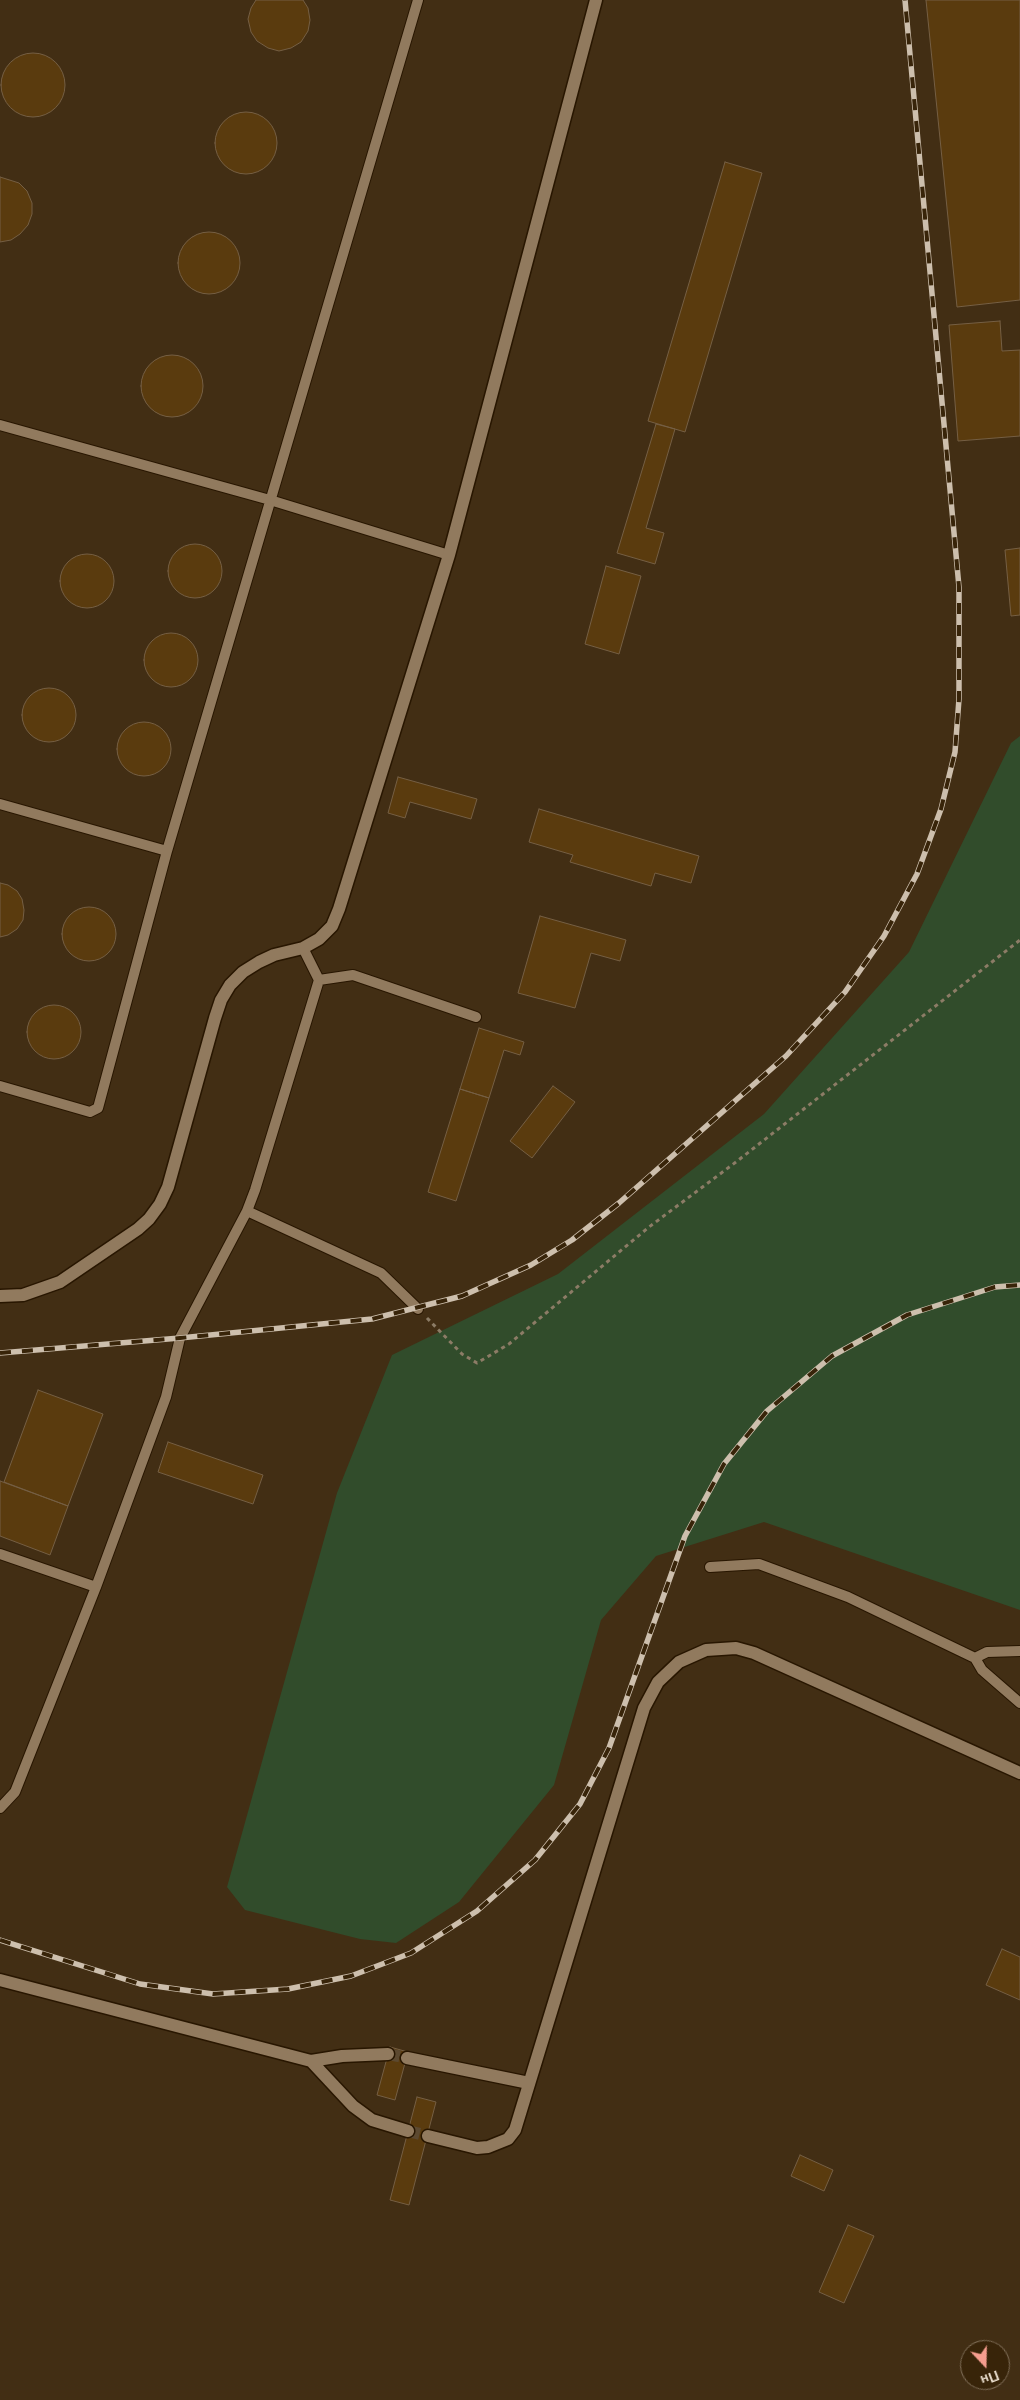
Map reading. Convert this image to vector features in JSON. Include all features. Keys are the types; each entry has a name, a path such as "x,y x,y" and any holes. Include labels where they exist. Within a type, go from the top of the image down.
{"street":[{"path":"0,1296 24,1295 60,1282 138,1230 149,1219 160,1204 168,1187 221,1000 230,985 243,972 259,962 274,955 303,948 319,939 332,926 339,910 448,555 596,0"},
{"path":"428,2136 477,2148 498,2144 515,2130 644,1708 658,1682 679,1662 706,1650 736,1648 754,1653 1020,1773"},
{"path":"0,1980 311,2060 342,2056 388,2054"},
{"path":"407,2058 529,2083"},
{"path":"311,2060 353,2106 372,2120 408,2131"}],"lane":[{"path":"0,1086 90,1112 98,1108 167,851 418,0"},
{"path":"0,425 270,500 448,555"},
{"path":"0,804 167,851"},
{"path":"0,1808 15,1792 96,1586 166,1397 180,1338 247,1211 279,1116 319,980 303,948"},
{"path":"319,980 353,976 476,1017"},
{"path":"247,1211 381,1273 418,1309"},
{"path":"0,1554 96,1586"},
{"path":"710,1568 759,1564 848,1597 975,1658 982,1670 1020,1703"},
{"path":"975,1658 987,1652 1020,1651"}],"path":[{"path":"418,1309 462,1354 477,1363 509,1344 649,1227 736,1162 1020,940"}],"green space":[{"path":"1020,736 1020,1610 764,1522 656,1556 601,1620 554,1785 459,1902 396,1943 360,1939 245,1910 227,1887 337,1493 392,1355 558,1274 764,1114 909,952 1011,743"}],"building":[{"path":"256,0 303,0 308,8 310,20 308,31 301,42 291,48 279,51 268,48 257,41 251,32 248,19 251,8"},
{"path":"926,0 1020,0 1020,300 957,307"},
{"path":"33,53 45,55 56,62 63,73 65,85 63,97 56,108 45,115 33,117 21,115 10,108 3,97 1,85 3,73 10,62 21,55"},
{"path":"246,112 258,115 268,121 274,131 277,143 274,155 268,165 258,171 246,174 234,171 224,165 218,155 215,143 218,131 224,121 234,115"},
{"path":"725,162 762,173 685,432 648,421"},
{"path":"0,177 19,183 27,191 32,203 32,214 28,225 20,234 11,240 0,242"},
{"path":"209,232 221,235 231,241 237,251 240,263 237,275 231,285 221,291 209,294 197,291 187,285 181,275 178,263 181,251 187,241 197,235"},
{"path":"1000,321 1002,351 1020,350 1020,436 958,441 949,325"},
{"path":"172,355 184,358 194,364 200,374 203,386 200,398 194,408 184,414 172,417 160,414 150,408 144,398 141,386 144,374 150,364 160,358"},
{"path":"656,424 675,429 646,528 664,533 655,564 617,553"},
{"path":"195,544 205,546 214,552 220,561 222,571 220,581 214,590 205,596 195,598 185,596 176,590 170,581 168,571 170,561 176,552 185,546"},
{"path":"1020,548 1020,615 1011,616 1005,550"},
{"path":"82,554 92,554 102,558 110,566 114,581 110,596 102,604 92,608 82,608 72,604 64,596 60,586 60,576 64,566 72,558"},
{"path":"606,566 641,576 619,654 585,644"},
{"path":"171,633 181,635 190,641 196,650 198,660 196,670 190,679 181,685 171,687 161,685 152,679 146,670 144,660 146,650 152,641 161,635"},
{"path":"44,688 54,688 64,692 72,700 76,715 72,730 64,738 54,742 44,742 34,738 26,730 22,720 22,710 26,700 34,692"},
{"path":"144,722 154,724 163,730 169,739 171,749 169,759 163,768 154,774 144,776 134,774 125,768 119,759 117,749 119,739 125,730 134,724"},
{"path":"398,777 477,799 471,819 410,802 405,818 388,813"},
{"path":"539,809 699,856 691,883 655,873 651,886 570,862 573,855 529,842"},
{"path":"0,883 8,885 17,891 22,899 24,910 23,920 17,929 8,935 0,937"},
{"path":"84,907 94,907 104,911 112,919 116,934 112,949 104,957 94,961 84,961 74,957 66,949 62,939 62,929 66,919 74,911"},
{"path":"540,916 626,940 620,961 591,953 575,1008 518,993"},
{"path":"49,1005 59,1005 69,1009 77,1017 81,1032 77,1047 69,1055 59,1059 49,1059 39,1055 31,1047 27,1037 27,1027 31,1017 39,1009"},
{"path":"479,1028 524,1042 520,1055 504,1050 489,1098 460,1089"},
{"path":"553,1086 575,1102 532,1158 510,1141"},
{"path":"460,1089 489,1098 456,1201 428,1192"},
{"path":"38,1390 103,1414 68,1506 4,1482"},
{"path":"168,1442 263,1475 253,1504 158,1472"},
{"path":"0,1481 68,1506 50,1555 0,1536"},
{"path":"1002,1949 1020,1957 1020,2000 986,1985"},
{"path":"390,2047 408,2052 395,2100 377,2095"},
{"path":"417,2097 436,2102 409,2205 390,2200"},
{"path":"800,2155 833,2170 824,2191 791,2176"},
{"path":"848,2225 874,2236 844,2303 819,2292"}],"tunnel":[{"path":"388,2054 407,2058"},
{"path":"408,2131 428,2136"}],"railway":[{"path":"0,1353 372,1319 462,1296 531,1265 572,1240 619,1203 786,1056 845,992 884,936 917,874 941,809 955,752 959,699 959,587 905,0"},
{"path":"0,1940 140,1984 213,1994 288,1989 351,1976 411,1953 477,1911 535,1860 580,1804 609,1748 685,1536 724,1464 767,1411 832,1356 907,1315 995,1287 1020,1285"}]}
